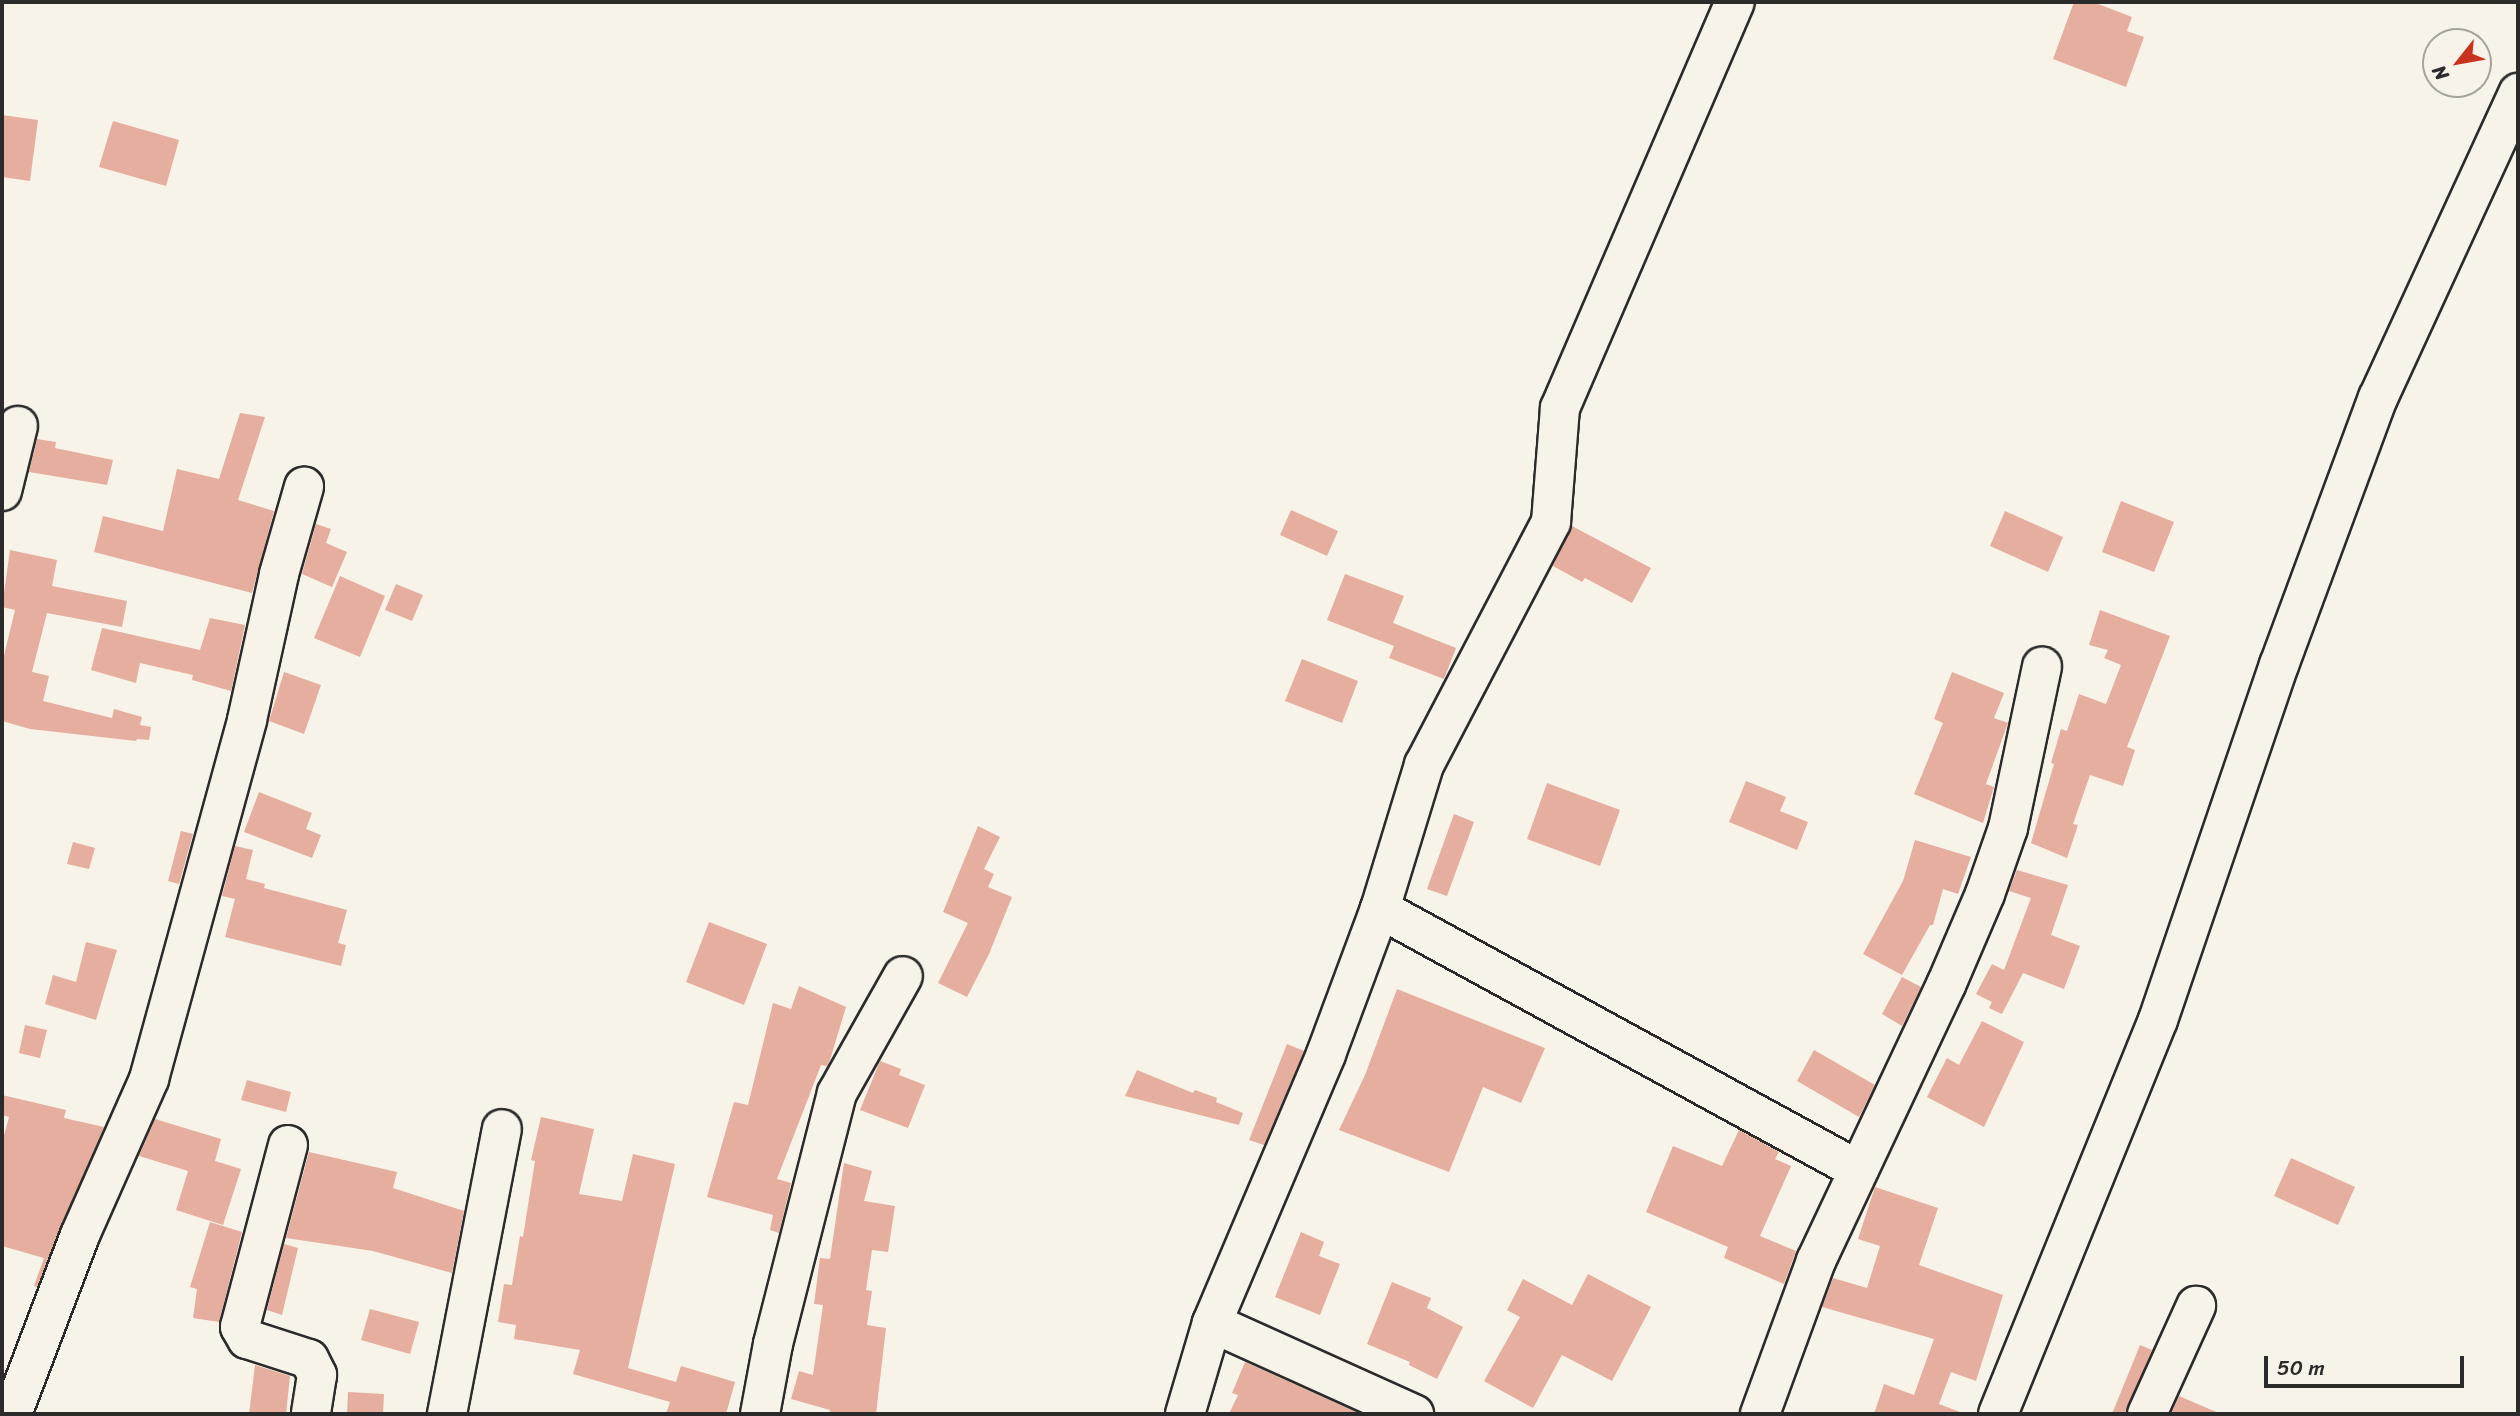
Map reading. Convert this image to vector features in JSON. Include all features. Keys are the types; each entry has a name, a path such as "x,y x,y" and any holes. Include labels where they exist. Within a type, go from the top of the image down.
{"street":[{"path":"1185,1414 1212,1323 1326,1054 1380,909 1424,765 1551,522 1560,408 1735,2"},
{"path":"1998,1414 2158,1020 2279,665 2378,398 2518,93"},
{"path":"2,491 18,426"},
{"path":"12,1414 80,1235 149,1079 247,720 279,574 304,487"},
{"path":"1760,1414 1816,1261 1946,985 1985,894 2008,828 2042,667"},
{"path":"1380,909 1858,1170"},
{"path":"760,1414 773,1343 837,1093 903,976"},
{"path":"447,1414 502,1129"},
{"path":"288,1145 240,1327 247,1339 309,1359 317,1376 311,1414"},
{"path":"2147,1414 2196,1306"},
{"path":"1212,1323 1414,1414"}],"building":[{"path":"2074,2 2093,2 2132,17 2127,31 2144,37 2126,87 2053,59"},
{"path":"2,115 38,120 30,181 2,177"},
{"path":"113,121 179,140 166,186 99,167"},
{"path":"240,413 265,417 238,500 274,511 252,593 94,552 103,516 163,531 177,469 219,479"},
{"path":"37,439 56,442 55,448 113,460 107,485 29,472"},
{"path":"2121,501 2174,522 2154,572 2102,552"},
{"path":"1291,510 1338,531 1327,556 1280,535"},
{"path":"2005,511 2063,537 2048,572 1990,546"},
{"path":"316,524 331,529 326,543 347,552 332,587 302,574"},
{"path":"1572,526 1651,568 1632,603 1585,578 1582,582 1553,566"},
{"path":"10,550 57,560 52,586 127,601 122,627 47,613 32,672 49,676 43,701 112,718 114,709 142,717 140,725 151,727 149,740 136,741 30,729 2,721 2,664 15,610 2,607"},
{"path":"1345,574 1404,596 1393,623 1456,648 1444,679 1389,658 1394,646 1327,620"},
{"path":"340,576 385,596 360,657 314,638"},
{"path":"396,584 423,595 412,621 385,610"},
{"path":"2100,610 2170,636 2127,747 2135,750 2123,786 2090,775 2073,824 2078,825 2067,858 2031,843 2054,764 2051,763 2061,729 2067,731 2079,694 2106,704 2121,665 2104,658 2108,650 2089,645"},
{"path":"210,618 245,625 231,691 192,680 193,675 140,663 136,683 91,670 102,628 200,650"},
{"path":"1302,659 1358,681 1342,723 1285,701"},
{"path":"284,672 321,685 304,734 269,721"},
{"path":"1952,672 2004,693 1994,718 2008,723 1986,784 1994,787 1983,823 1914,794 1943,723 1934,719"},
{"path":"1746,781 1786,797 1780,811 1808,822 1797,850 1729,822"},
{"path":"1547,783 1620,810 1600,866 1527,839"},
{"path":"259,792 312,813 306,829 321,835 312,858 244,832"},
{"path":"1454,814 1474,822 1447,896 1427,889"},
{"path":"978,826 1000,837 984,869 994,874 988,887 1012,897 989,954 967,997 938,983 968,923 943,912"},
{"path":"181,831 193,834 179,884 168,881"},
{"path":"1915,840 1971,857 1958,894 1943,889 1933,925 1930,925 1902,975 1863,954 1903,881"},
{"path":"73,842 95,848 89,869 67,864"},
{"path":"235,846 253,850 246,879 265,884 264,888 347,910 338,943 346,945 341,966 225,937 235,899 222,896"},
{"path":"2017,870 2068,885 2051,935 2080,946 2064,989 2023,973 2002,1014 1989,1008 1992,1002 1976,994 1992,964 2004,970 2031,898 2009,891"},
{"path":"709,922 767,944 744,1005 686,982"},
{"path":"86,942 117,950 96,1020 45,1004 53,975 76,982"},
{"path":"1902,977 1921,987 1902,1026 1882,1014"},
{"path":"799,986 846,1007 830,1060 827,1066 821,1065 777,1179 791,1183 779,1233 770,1230 773,1215 707,1197 734,1102 748,1105 773,1003 791,1009"},
{"path":"1397,989 1545,1048 1521,1103 1483,1087 1449,1172 1339,1130 1365,1075"},
{"path":"1982,1021 2024,1042 1984,1127 1927,1097 1947,1058 1959,1065"},
{"path":"25,1025 47,1030 40,1058 19,1053"},
{"path":"1287,1044 1304,1051 1264,1145 1249,1140"},
{"path":"1814,1050 1875,1085 1859,1117 1797,1081"},
{"path":"880,1061 901,1069 899,1075 925,1085 908,1128 860,1110"},
{"path":"1137,1070 1193,1093 1195,1090 1217,1098 1216,1102 1243,1113 1239,1125 1125,1096"},
{"path":"247,1080 291,1092 286,1112 241,1100"},
{"path":"2,1095 66,1110 64,1118 104,1127 37,1287 34,1286 44,1258 2,1246 2,1143 9,1117 2,1115"},
{"path":"541,1117 594,1129 579,1194 622,1201 633,1154 675,1164 628,1368 676,1382 681,1366 735,1382 726,1414 666,1414 670,1402 573,1374 580,1350 514,1339 516,1325 498,1322 504,1284 512,1285 520,1236 523,1237 535,1161 531,1160"},
{"path":"155,1119 221,1139 215,1161 241,1169 223,1225 176,1210 188,1171 139,1156"},
{"path":"1739,1130 1779,1152 1775,1159 1791,1166 1760,1236 1796,1251 1784,1284 1724,1258 1728,1247 1646,1212 1673,1146 1722,1166"},
{"path":"309,1152 397,1172 393,1188 464,1211 452,1273 373,1251 286,1238"},
{"path":"2291,1158 2355,1187 2338,1225 2274,1196"},
{"path":"844,1163 872,1171 864,1201 895,1206 888,1252 872,1250 866,1290 872,1291 867,1325 886,1328 876,1414 829,1414 830,1410 791,1399 799,1371 813,1375 823,1305 814,1304 820,1258 830,1259"},
{"path":"1875,1187 1938,1208 1919,1265 2003,1295 1976,1381 1951,1372 1939,1404 1960,1414 1874,1414 1884,1384 1914,1395 1934,1339 1822,1307 1833,1278 1867,1288 1880,1246 1858,1239"},
{"path":"210,1222 242,1232 219,1322 193,1318 197,1289 190,1287"},
{"path":"1301,1232 1324,1242 1319,1256 1340,1264 1320,1315 1275,1297"},
{"path":"284,1244 298,1248 282,1315 267,1310"},
{"path":"1588,1274 1651,1307 1612,1381 1562,1355 1533,1408 1484,1381 1520,1317 1507,1310 1523,1279 1572,1305"},
{"path":"1392,1282 1431,1298 1427,1308 1463,1327 1437,1379 1409,1365 1410,1362 1367,1344"},
{"path":"370,1309 419,1322 410,1354 361,1340"},
{"path":"2140,1345 2152,1350 2125,1414 2112,1414"},
{"path":"1245,1362 1361,1414 1229,1414 1238,1395 1232,1393"},
{"path":"255,1365 290,1376 286,1414 249,1414"},
{"path":"348,1392 384,1394 383,1414 347,1414"},
{"path":"2179,1396 2221,1414 2171,1414"}]}
